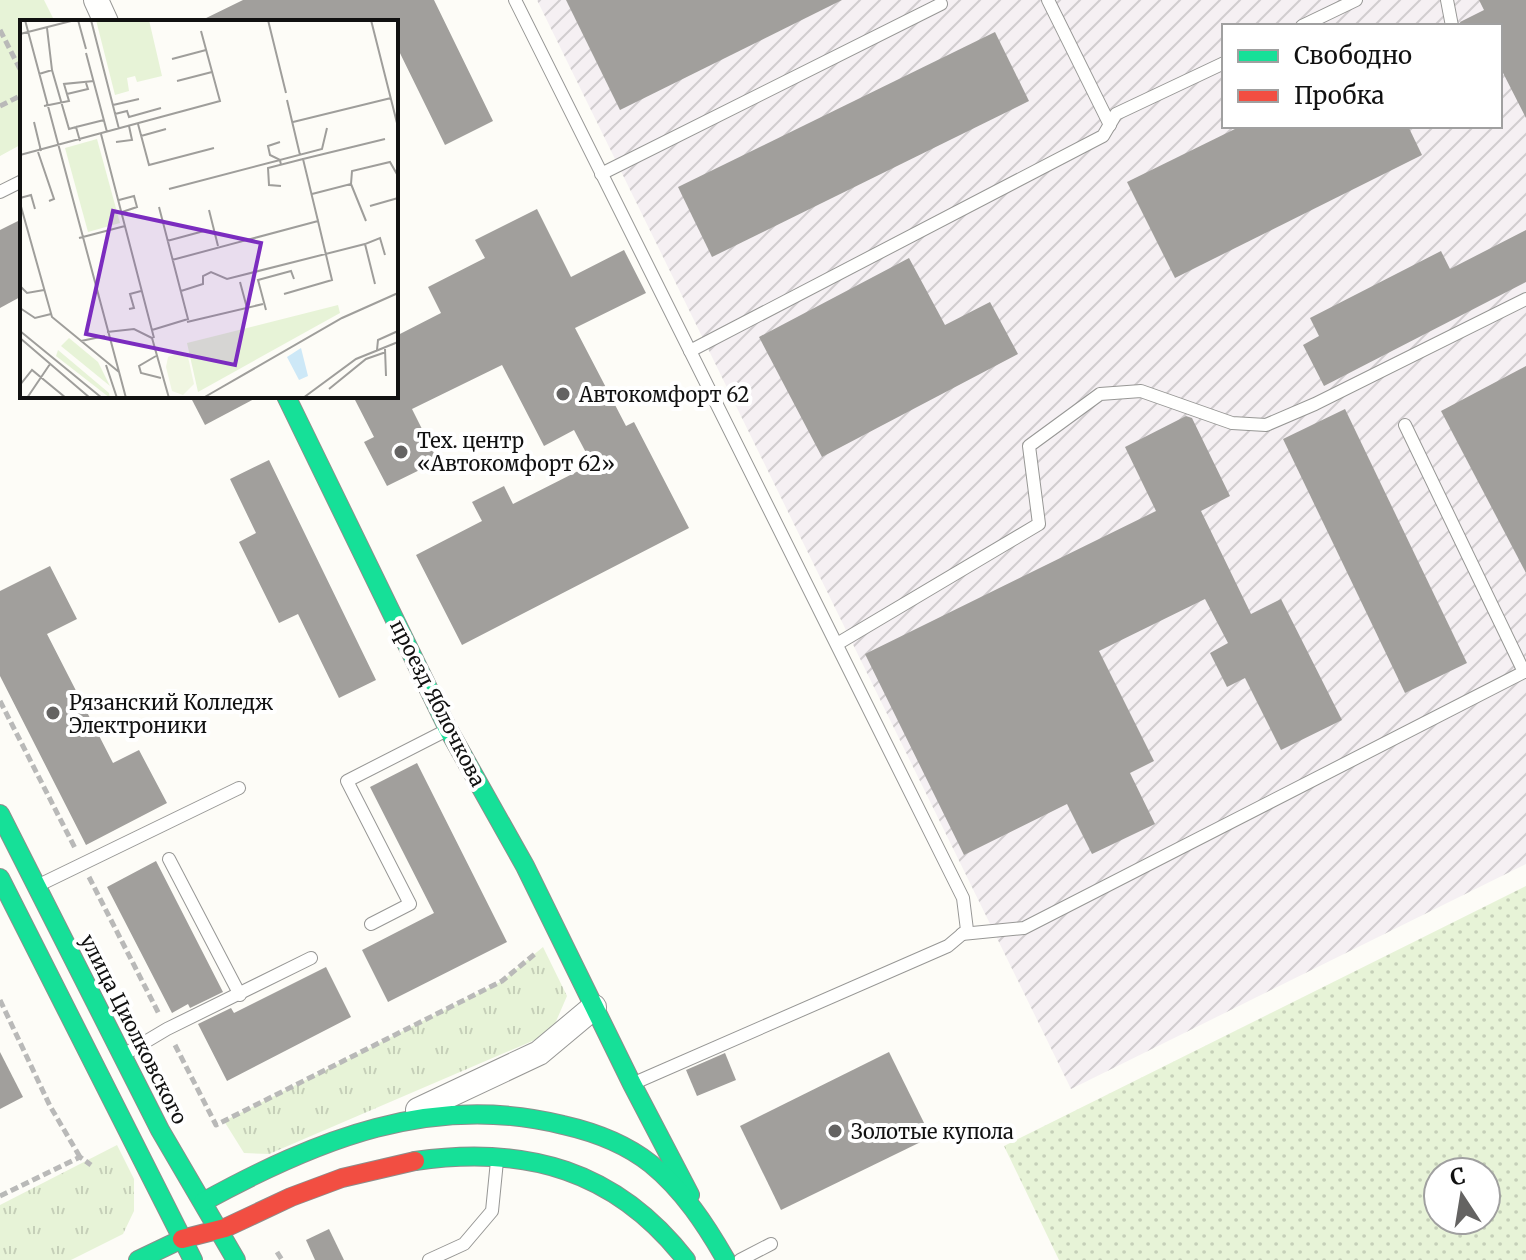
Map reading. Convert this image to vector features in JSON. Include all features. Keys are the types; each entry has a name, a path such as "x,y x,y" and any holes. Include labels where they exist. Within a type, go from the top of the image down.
{"main road":[{"name":"проезд Яблочкова","path":"287,398 448,729 525,866 632,1084 726,1260"},
{"name":"улица Циолковского","path":"0,814 121,1056 236,1260"},
{"path":"0,878 193,1260"},
{"name":"проезд Яблочкова","path":"203,1202 275,1163 340,1138 393,1122 464,1111 500,1111 552,1119 604,1137 651,1164 703,1220"},
{"path":"138,1260 182,1239 219,1230 294,1195 345,1177 397,1164 447,1158 497,1157 548,1165 588,1178 622,1197 669,1237 686,1260"},
{"path":"182,1239 203,1202"}],"street":[{"path":"96,0 105,20"},
{"name":"проезд Яблочкова","path":"393,1122 539,1053 594,1007"}],"lane":[{"path":"515,0 963,898 967,930 948,946 632,1084"},
{"path":"1048,0 1110,125"},
{"path":"1306,24 1356,0"},
{"path":"1447,0 1452,24"},
{"path":"601,174 941,4"},
{"path":"690,351 1103,136 1116,114 1222,64"},
{"path":"0,192 20,182"},
{"path":"837,644 1039,524 1029,446 1100,394 1141,391 1232,423 1266,425 1315,404 1526,299"},
{"path":"962,934 1024,928 1525,672 1405,425"},
{"path":"371,924 410,904 347,781 448,729"},
{"path":"36,886 239,788"},
{"path":"169,859 240,995"},
{"path":"121,1056 167,1029 311,958"},
{"path":"429,1260 464,1244 492,1211 497,1157"},
{"path":"740,1260 771,1244"}],"path":[{"path":"0,30 20,69"},
{"path":"0,106 20,96"},
{"path":"0,701 216,1125 502,981 543,947 560,938"},
{"path":"0,1000 50,1106 80,1157 91,1165"},
{"path":"0,1196 80,1157"},
{"path":"277,1252 282,1260"}],"shaded area":[{"path":"537,0 1526,0 1526,864 1071,1089"}],"green space":[{"path":"0,0 44,0 54,20 20,20 20,145 0,156"},
{"path":"1526,886 1526,1260 1059,1260 1004,1146"},
{"path":"543,947 567,996 551,1033 269,1154 244,1153 224,1121 502,981"},
{"path":"117,1145 134,1179 134,1211 123,1234 71,1260 0,1260 0,1205"}],"building":[{"path":"243,0 434,0 493,121 445,145 398,49 398,20 202,20"},
{"path":"566,0 842,0 620,110"},
{"path":"1479,0 1526,0 1526,118 1502,71 1502,24 1460,24 1484,10"},
{"path":"995,32 1029,101 712,257 678,187"},
{"path":"1237,128 1409,128 1422,155 1175,278 1127,182"},
{"path":"537,209 571,277 624,250 646,293 575,328 626,426 634,422 689,528 462,645 416,555 482,521 472,502 504,486 513,504 592,464 574,430 544,446 502,365 412,409 438,461 387,486 364,442 374,437 354,398 398,398 398,335 441,313 428,287 485,258 475,240"},
{"path":"20,220 20,297 0,308 0,230"},
{"path":"1526,230 1526,282 1324,386 1303,345 1319,336 1310,318 1441,251 1450,269"},
{"path":"909,258 945,325 990,302 1018,354 822,457 759,337"},
{"path":"1526,366 1526,573 1441,411"},
{"path":"191,398 256,398 205,425"},
{"path":"1345,409 1467,663 1405,693 1283,439"},
{"path":"1186,416 1192,418 1230,496 1201,511 1251,614 1281,599 1342,720 1281,750 1245,678 1227,687 1210,653 1228,643 1205,599 1099,651 1154,761 1130,773 1155,824 1092,854 1067,804 964,855 865,654 1156,511 1125,447"},
{"path":"269,460 376,680 339,698 298,614 279,623 239,542 256,533 230,479"},
{"name":"Рязанский Колледж Электроники","path":"50,566 77,619 47,634 113,763 139,750 167,803 86,845 0,676 0,591"},
{"path":"417,763 507,942 388,1002 362,950 434,913 370,787"},
{"path":"156,861 223,992 172,1013 107,887"},
{"path":"326,967 351,1017 227,1081 198,1024 231,1008 234,1013"},
{"path":"0,1052 23,1097 0,1109"},
{"name":"Золотые купола","path":"889,1052 931,1137 781,1210 740,1126"},
{"path":"725,1053 736,1080 697,1096 686,1070"},
{"path":"329,1229 344,1260 315,1260 306,1240"}],"traffic: fast":[{"path":"287,398 448,729 525,866 690,1195"},
{"path":"0,814 160,1130 236,1260"},
{"path":"0,878 193,1260"},
{"path":"203,1202 288,1159 376,1128 467,1114 515,1116 586,1131 641,1157 663,1174 684,1197 726,1260"},
{"path":"415,1161 494,1157 566,1171 599,1185 630,1204 659,1229 686,1260"},
{"path":"138,1260 182,1239"}],"traffic: jam":[{"path":"182,1239 225,1228 291,1197 342,1178 415,1161"}],"place":[{"name":"Автокомфорт 62","path":"563,394"},
{"name":"Тех. центр «Автокомфорт 62»","path":"401,452"},
{"name":"Рязанский Колледж Электроники","path":"53,713"},
{"name":"Золотые купола","path":"835,1131"}]}
